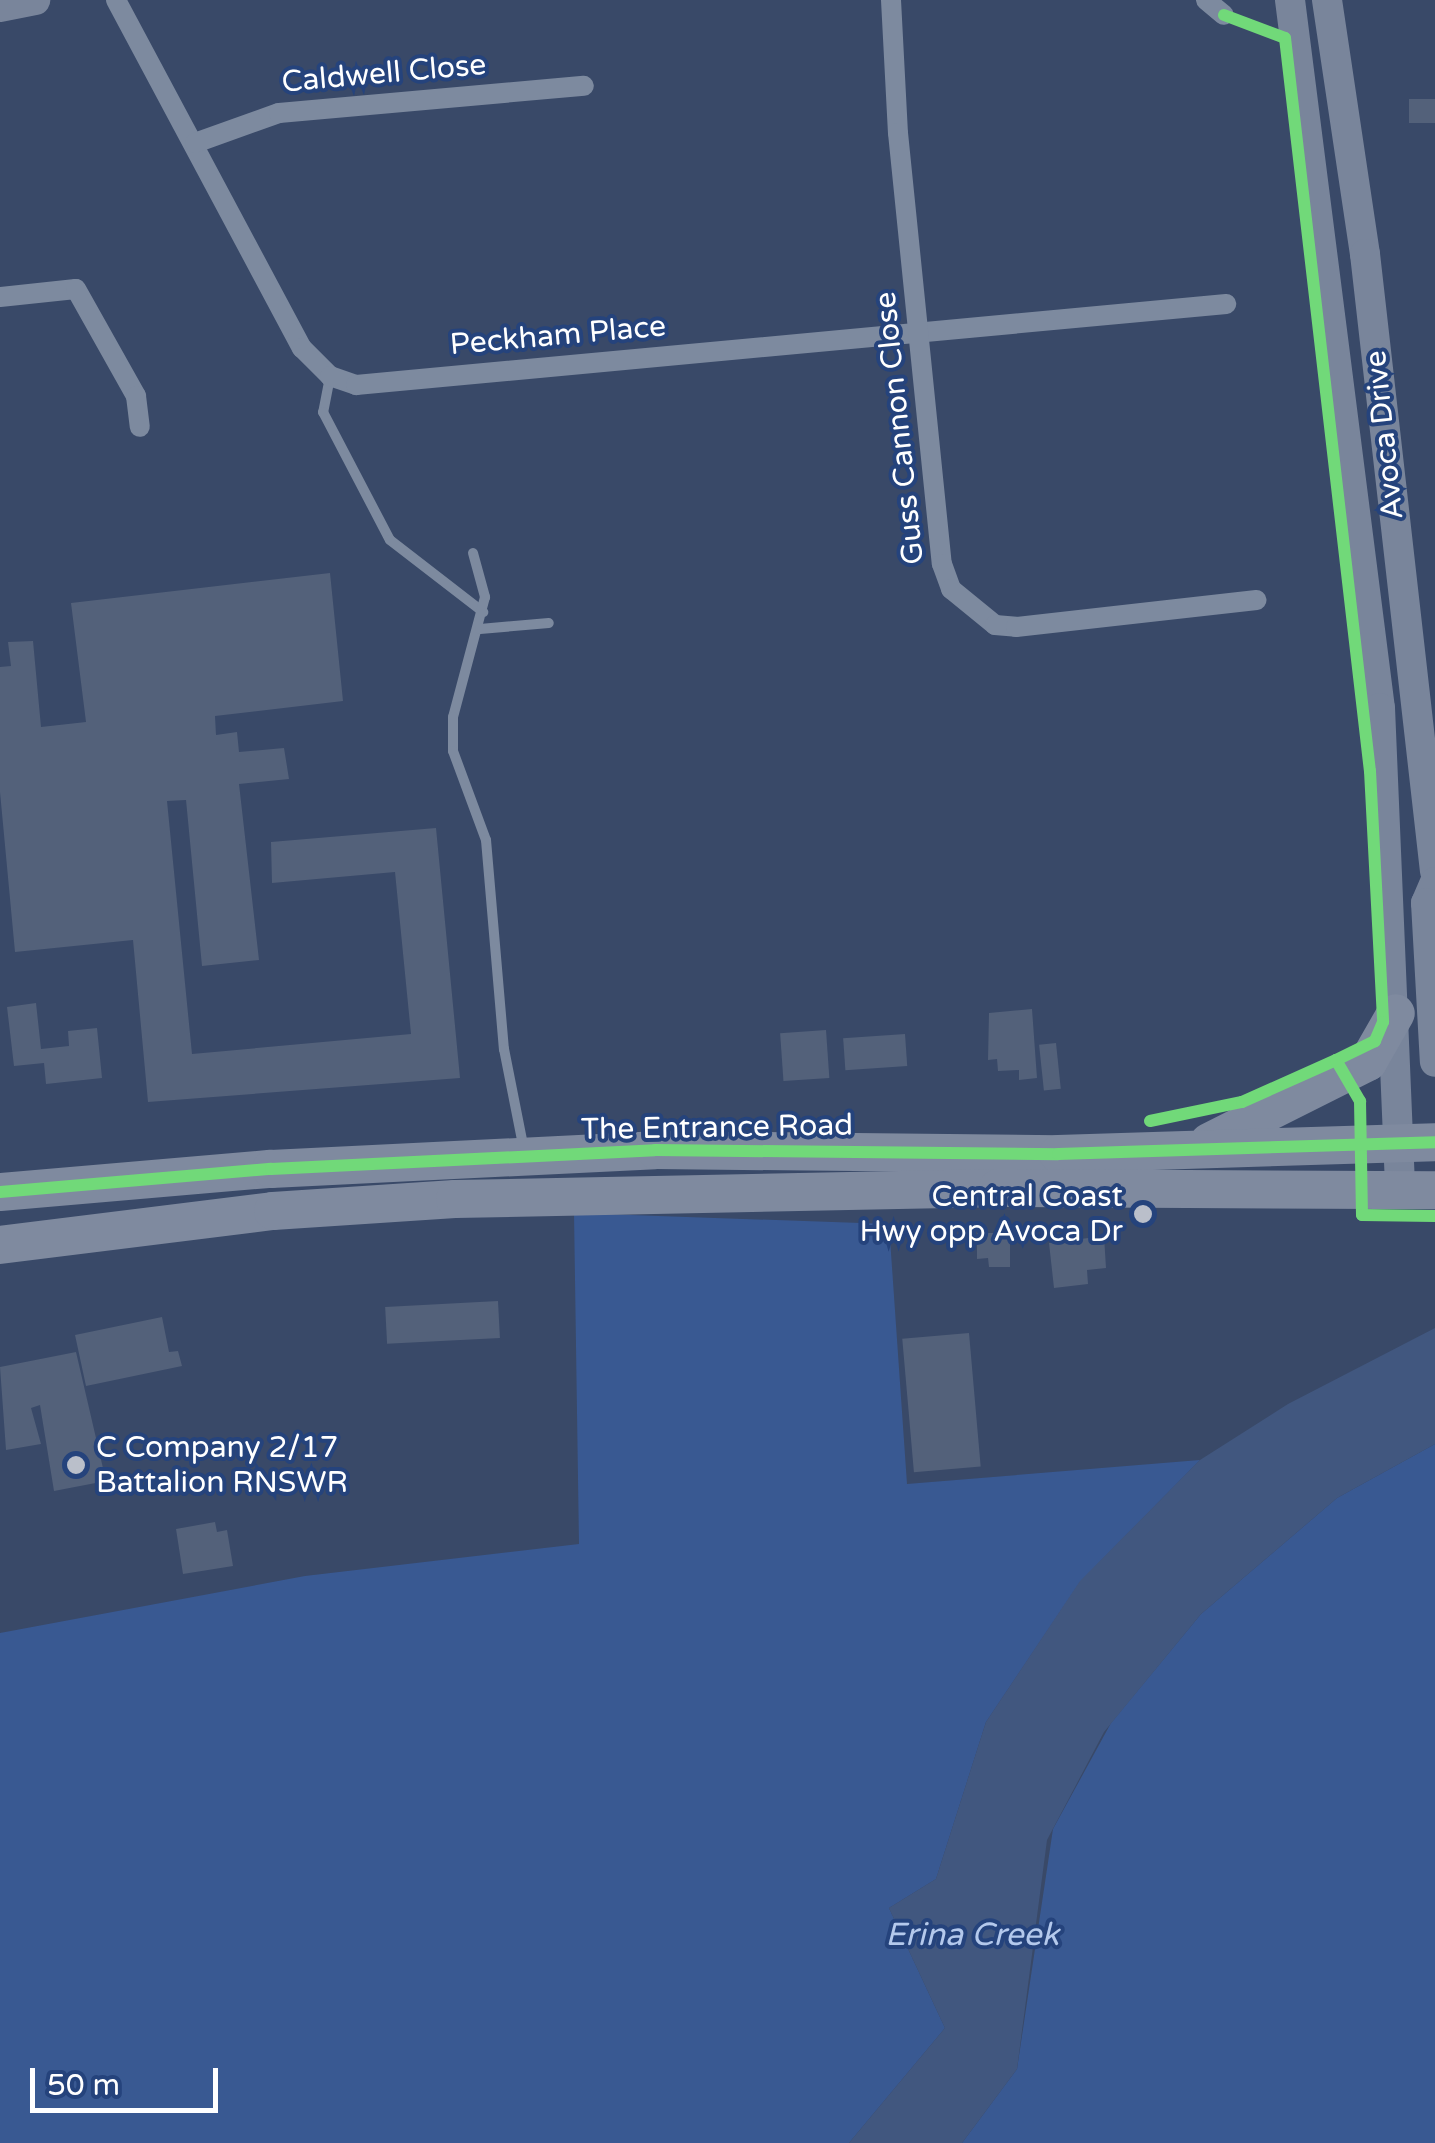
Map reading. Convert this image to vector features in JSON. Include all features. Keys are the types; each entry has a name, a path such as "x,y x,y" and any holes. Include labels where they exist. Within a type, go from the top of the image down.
{"highway":[{"path":"1194,1150 1368,1062 1396,1013"},
{"name":"The Entrance Road","path":"0,1192 526,1156 1194,1150 1418,1142"},
{"path":"0,1245 272,1211 454,1200 998,1188 1418,1190"}],"main road":[{"path":"0,6 34,0"},
{"name":"Avoca Drive","path":"1290,0 1380,708 1396,1013 1418,1142 1418,1190"},
{"name":"Avoca Drive","path":"1327,0 1364,254 1435,871"},
{"path":"1435,882 1426,903 1435,1062"}],"street":[{"path":"116,0 302,348 330,376"},
{"name":"Guss Cannon Close","path":"890,0 942,564 951,589 969,609 995,625 1016,627 1256,600"},
{"path":"1206,0 1224,15"},
{"name":"Caldwell Close","path":"195,143 279,113 584,86"},
{"path":"0,297 76,289 136,396 140,428"},
{"name":"Peckham Place","path":"330,376 356,385 1226,304"}],"lane":[{"path":"330,376 322,412 390,540 483,612"},
{"path":"473,554 483,612 454,717 453,751 486,840 504,1048 526,1156"},
{"path":"480,630 549,623"}],"shaded area":[{"path":"574,1213 889,1224 907,1484 1200,1460 1080,1582 986,1722 936,1879 889,1908 945,2028 849,2143 0,2143 0,1633 305,1576 579,1544"},
{"path":"1435,1444 1435,2143 962,2143 1017,2069 1053,1829 1111,1723 1201,1614 1337,1498"}],"water":[{"name":"Erina Creek","path":"1435,1328 1435,1444 1337,1498 1201,1614 1104,1732 1047,1840 1017,2069 962,2143 849,2143 945,2028 889,1908 936,1879 986,1722 1080,1581 1200,1460 1288,1404"}],"building":[{"path":"1409,99 1435,99 1435,123 1409,123"},
{"path":"330,573 343,701 215,716 216,735 237,732 239,752 284,748 289,779 239,784 259,960 202,966 186,800 167,801 192,1054 411,1034 395,872 272,883 271,842 436,828 460,1078 148,1102 133,940 15,952 0,792 0,667 11,666 8,642 33,641 41,727 86,722 71,603"},
{"path":"36,1003 41,1049 69,1046 68,1031 97,1028 102,1078 46,1084 44,1063 14,1066 7,1007"},
{"path":"1032,1009 1037,1078 1019,1080 1019,1070 998,1071 997,1059 988,1060 989,1013"},
{"path":"826,1030 829,1078 783,1081 780,1033"},
{"path":"905,1034 907,1066 845,1070 843,1038"},
{"path":"1056,1043 1061,1089 1044,1091 1039,1045"},
{"path":"977,1233 1010,1233 1010,1267 989,1267 988,1258 977,1259"},
{"path":"1104,1236 1106,1268 1087,1270 1088,1284 1054,1288 1049,1243"},
{"path":"498,1301 500,1338 387,1344 385,1307"},
{"path":"162,1317 169,1352 178,1351 182,1366 86,1386 75,1335"},
{"path":"969,1333 981,1466 914,1472 902,1339"},
{"path":"76,1352 106,1481 54,1491 40,1405 31,1408 41,1444 6,1450 0,1367"},
{"path":"215,1522 217,1532 227,1530 233,1566 183,1574 176,1529"}],"cycle path":[{"path":"1224,15 1285,38 1370,771 1383,1022 1375,1041 1336,1060"},
{"path":"1150,1121 1242,1102 1336,1060 1360,1101 1362,1215 1435,1216"},
{"path":"0,1192 271,1169 655,1150 1058,1154 1435,1142"}],"place":[{"name":"Central Coast Hwy opp Avoca Dr","path":"1143,1214"},
{"name":"C Company 2/17 Battalion RNSWR","path":"76,1465"}]}
